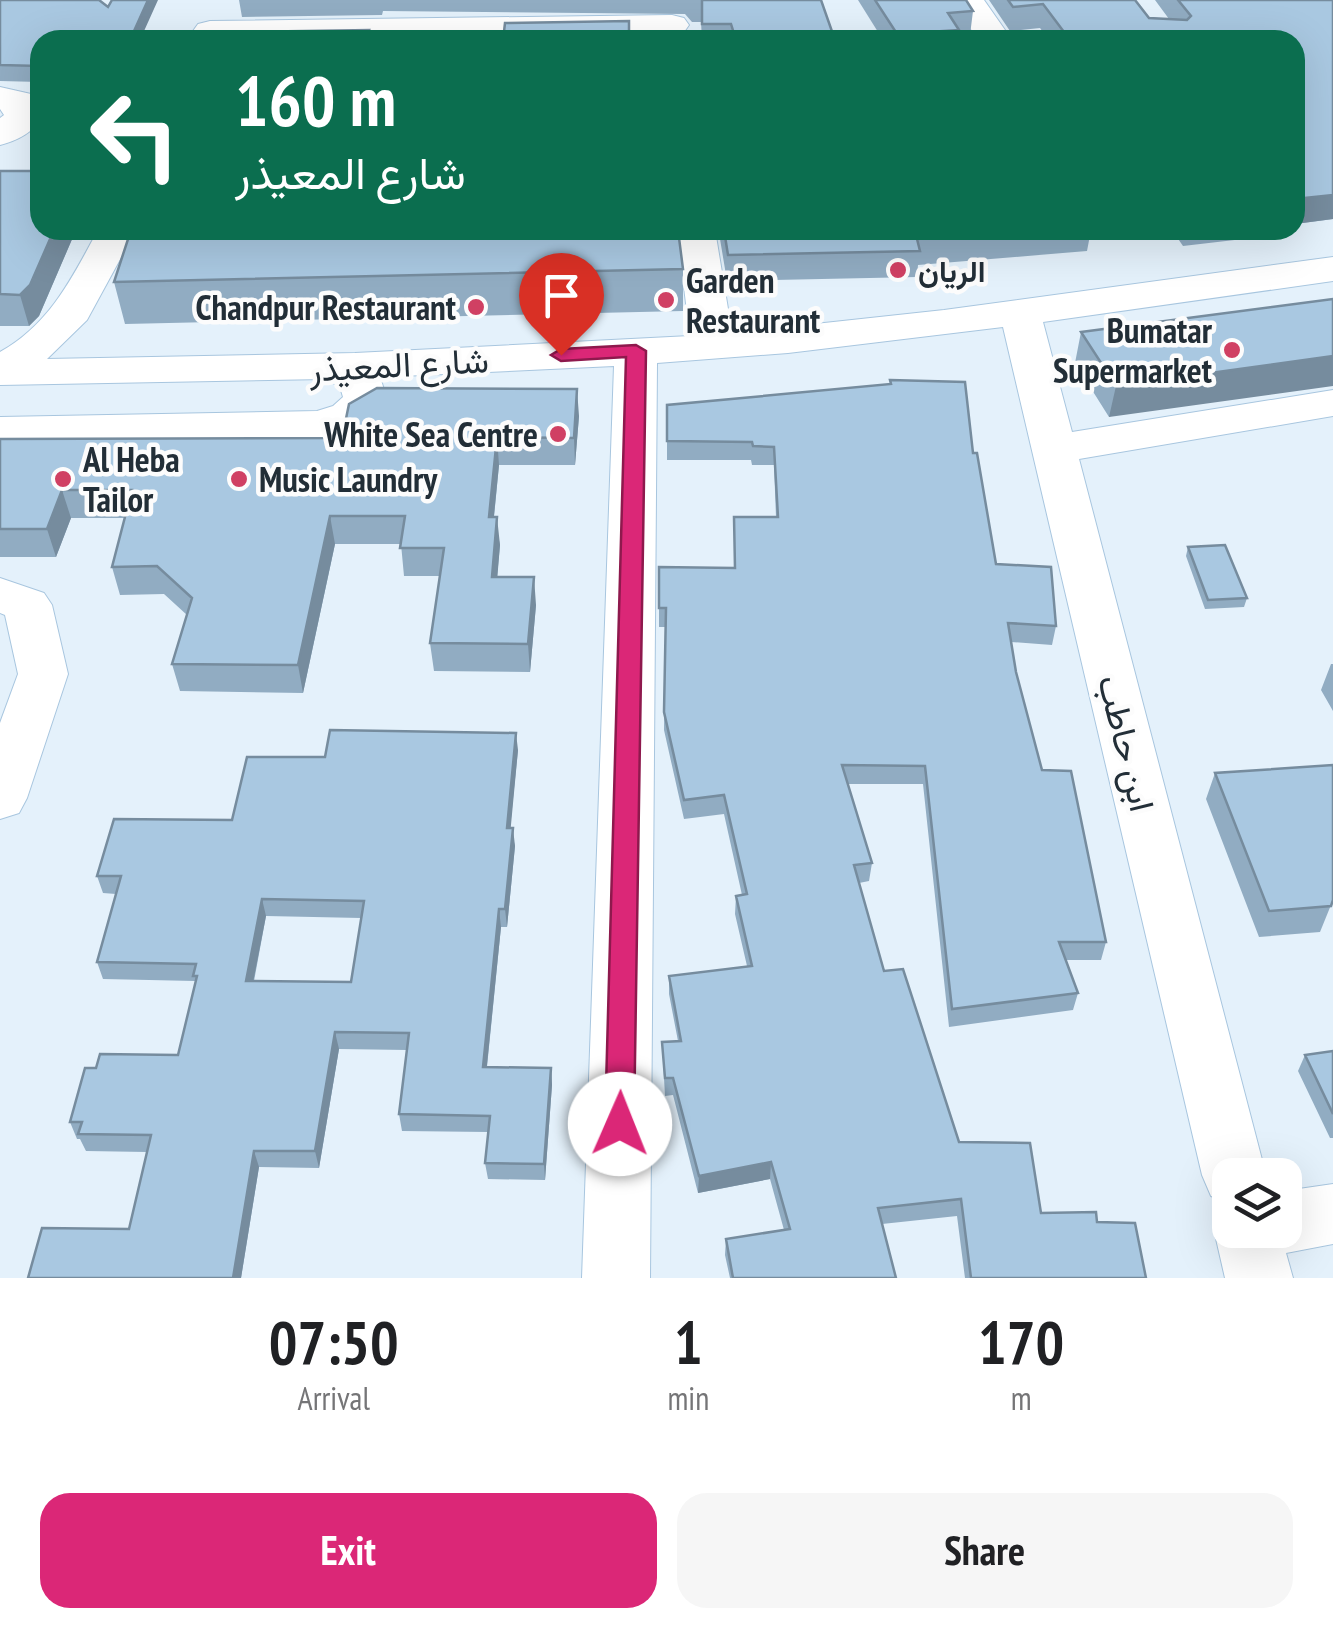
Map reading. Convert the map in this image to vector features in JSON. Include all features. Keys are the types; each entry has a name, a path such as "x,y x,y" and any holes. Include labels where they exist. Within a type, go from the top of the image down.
{"street":[{"path":"968,0 988,30"},
{"path":"477,30 673,22"},
{"path":"213,24 313,30"},
{"path":"0,98 18,102 24,119 0,134"},
{"path":"101,371 73,352 67,331 69,320 112,240"},
{"path":"697,240 713,346"},
{"name":"شارع المعيذر","path":"0,370 335,368 713,346 1020,312 1333,269"},
{"name":"ابن حاطب","path":"1020,312 1230,1158"},
{"path":"0,370 30,352 69,320"},
{"path":"616,1278 636,351"},
{"path":"0,431 335,422 359,408 365,398 360,380 335,368"},
{"path":"1054,450 1333,402"},
{"path":"0,595 27,604 43,674 0,798"},
{"path":"1302,1219 1333,1214"},
{"path":"1252,1248 1259,1278"}],"building":[{"path":"0,0 99,0 108,7 112,0 148,0 134,30 30,30 30,66 0,65"},
{"path":"702,0 821,0 832,30 733,30 731,24 702,24"},
{"path":"875,0 966,0 973,11 948,13 959,30 894,30"},
{"path":"1008,0 1135,0 1149,18 1187,20 1191,16 1178,0 1333,0 1333,195 1305,198 1305,30 1062,30 1043,4 1013,7"},
{"path":"629,21 629,30 504,30 505,23"},
{"path":"0,171 30,171 30,240 50,240 30,285 20,295 0,294"},
{"path":"128,240 679,240 683,269 114,282"},
{"path":"726,240 917,240 920,251 728,255"},
{"path":"1333,299 1333,356 1116,386 1081,332"},
{"path":"890,380 965,382 973,453 977,453 996,564 1051,567 1056,626 1008,623 1016,672 1042,770 1071,771 1106,942 1059,942 1078,993 952,1009 925,766 842,765 872,863 854,865 884,971 903,969 959,1142 1030,1143 1041,1213 1096,1212 1097,1222 1135,1223 1146,1278 971,1278 961,1199 878,1208 896,1278 733,1278 726,1239 790,1229 771,1162 699,1176 673,1078 665,1078 662,1042 681,1041 669,976 752,966 736,896 747,894 724,795 684,800 664,712 666,608 659,608 659,567 735,568 734,517 778,517 774,447 753,446 752,442 667,441 667,405 891,384"},
{"path":"377,388 577,389 574,438 497,437 489,517 497,517 492,577 534,577 528,644 430,643 444,548 400,548 405,516 330,516 298,665 172,664 192,598 157,566 112,567 132,490 62,490 47,529 0,529 0,439 342,438 349,404"},
{"path":"1225,545 1247,598 1208,600 1188,547"},
{"path":"330,730 516,733 507,828 513,828 505,909 499,909 483,1067 551,1068 544,1164 485,1163 490,1116 399,1114 409,1033 335,1032 315,1151 254,1151 233,1278 28,1278 42,1228 129,1229 151,1135 78,1134 82,1122 70,1122 85,1068 96,1068 100,1054 178,1055 197,976 193,976 196,964 97,962 121,876 97,876 114,819 232,820 247,757 325,757","holes":["262,899 364,901 351,982 246,981"]},
{"path":"1333,765 1331,906 1269,911 1215,773"},
{"path":"1333,1051 1333,1114 1305,1055"}],"place":[{"name":"الريان","path":"898,270"},
{"name":"Garden Restaurant","path":"666,300"},
{"name":"Chandpur Restaurant","path":"476,307"},
{"name":"Bumatar Supermarket","path":"1232,350"},
{"name":"White Sea Centre","path":"558,434"},
{"name":"Al Heba Tailor","path":"63,479"},
{"name":"Music Laundry","path":"239,479"}],"route":[{"path":"561,355 636,351 620,1124"}]}
